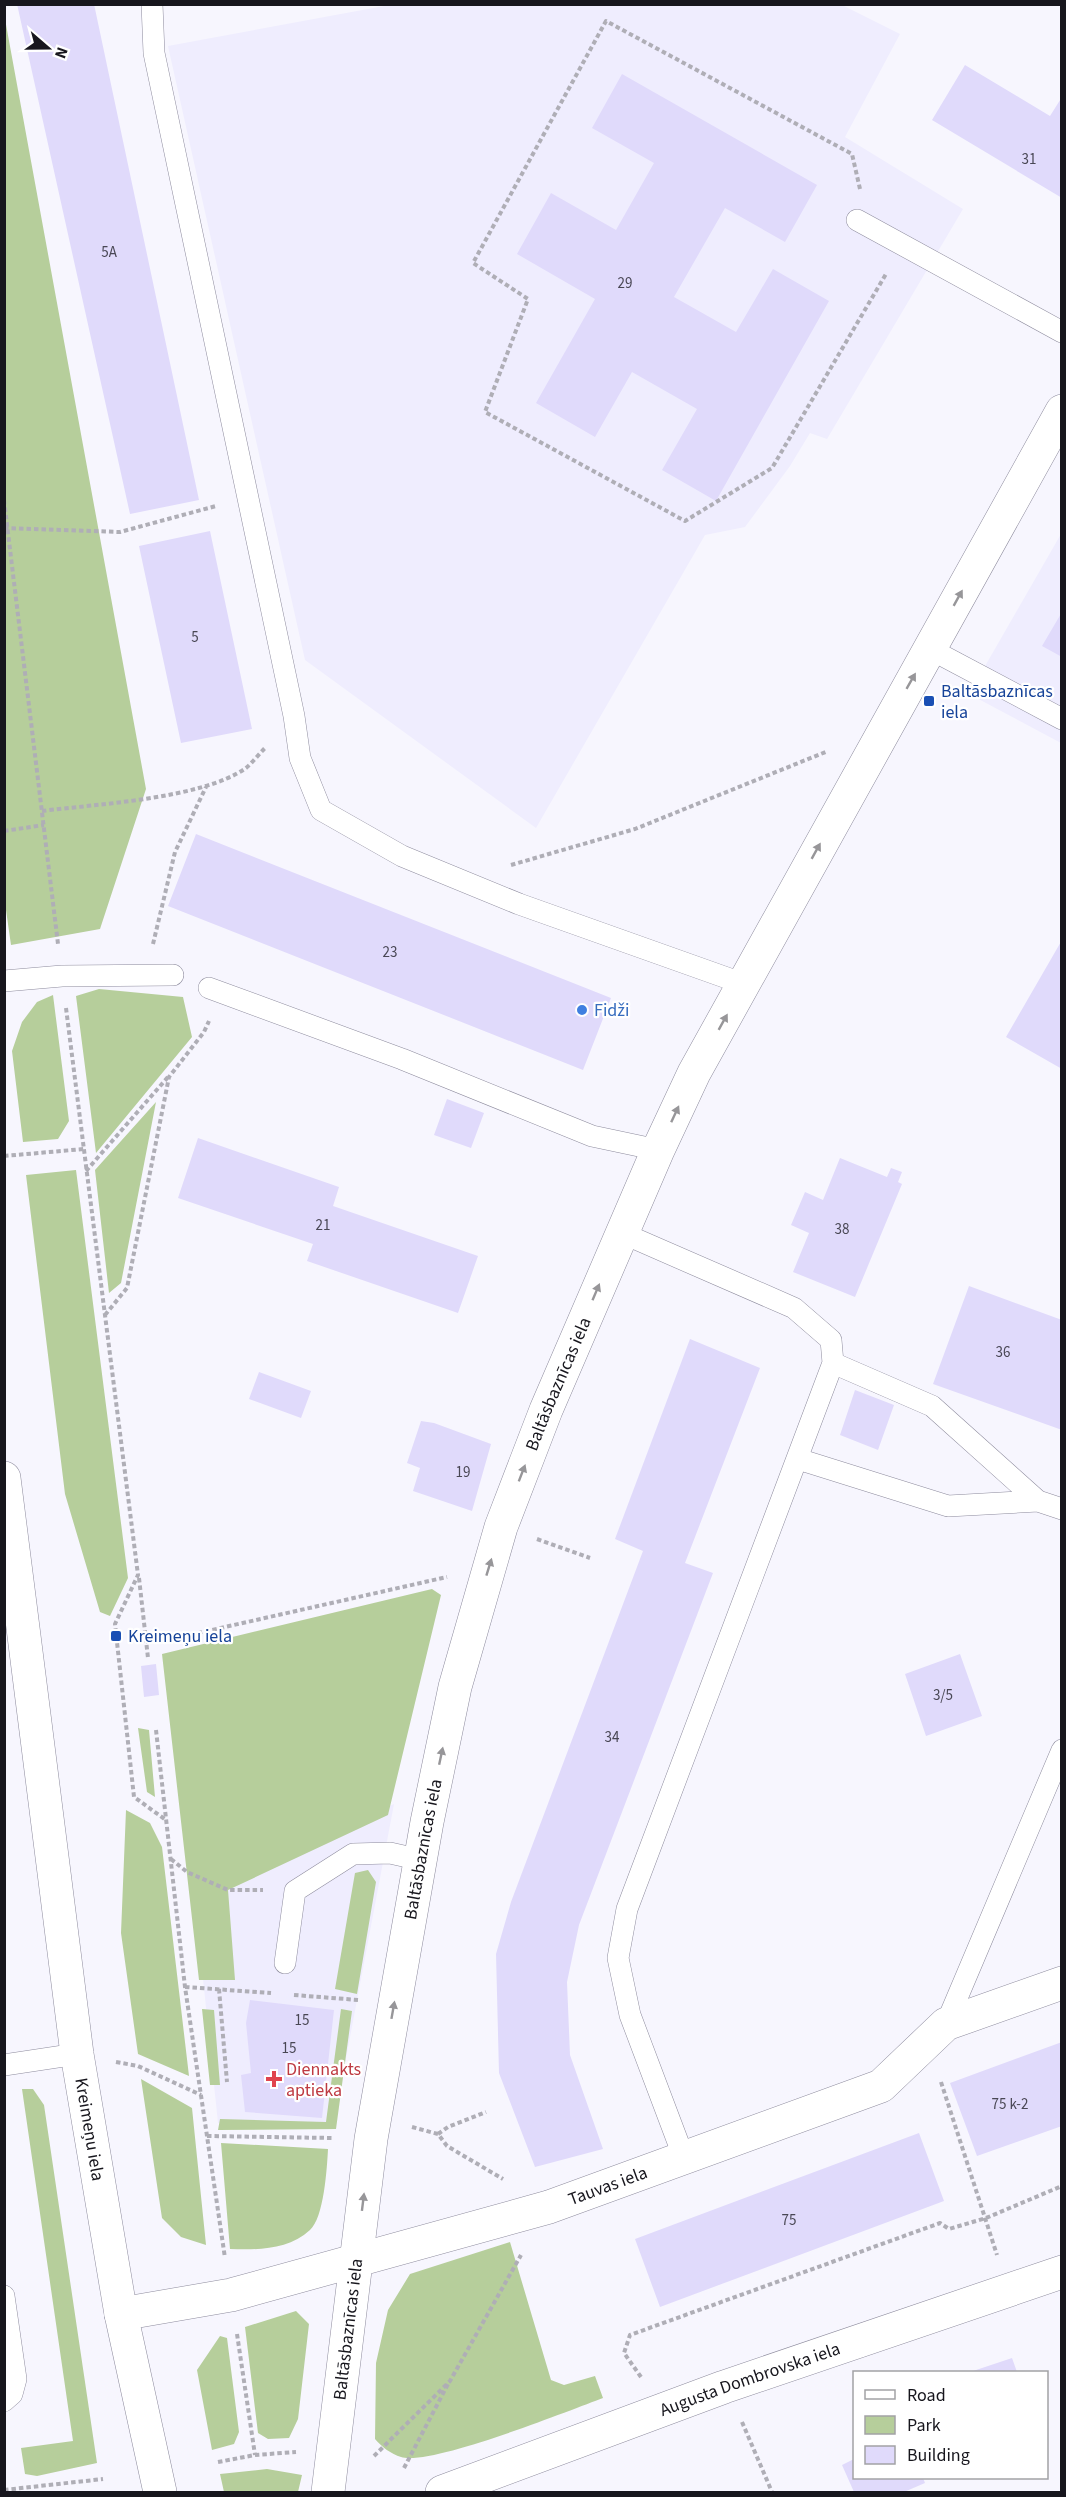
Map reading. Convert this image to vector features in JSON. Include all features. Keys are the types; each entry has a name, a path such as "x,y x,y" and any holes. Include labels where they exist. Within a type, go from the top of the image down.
{"street":[{"name":"Baltāsbaznīcas iela","path":"328,2493 371,2139 421,1860 455,1687 501,1527 546,1410 658,1150 694,1073 1062,411"},
{"name":"Kreimeņu iela","path":"4,1478 77,2054 121,2314 160,2493"},
{"name":"Tauvas iela","path":"121,2314 231,2295 549,2207 881,2086 937,2032 1062,1983"},
{"name":"Augusta Dombrovska iela","path":"442,2493 724,2387 1062,2271"}],"lane":[{"path":"152,4 154,53 294,716 300,758 321,810 402,856 519,904 744,984"},
{"path":"857,220 1062,332"},
{"path":"930,649 1062,719"},
{"path":"4,981 62,976 173,975"},
{"path":"214,990 402,1059 592,1136 658,1150"},
{"path":"622,1233 794,1308 831,1340 833,1363 627,1909 618,1958 630,2015 684,2158"},
{"path":"833,1363 932,1406 1038,1501"},
{"path":"798,1459 948,1506 1038,1501 1062,1509"},
{"path":"937,2032 1062,1750"},
{"path":"285,1963 295,1891 353,1854 390,1853 421,1860"},
{"path":"4,2065 77,2054"},
{"path":"4,2296 16,2379 12,2394 4,2400"}],"path":[{"path":"857,220 862,198 852,154 606,21 473,263 528,299 484,412 685,521 772,468 903,244"},
{"path":"6,528 120,532 248,498"},
{"path":"4,500 148,1658"},
{"path":"42,811 166,795 206,786 246,768 294,716"},
{"path":"459,879 635,829 835,748"},
{"path":"148,976 175,852 206,786"},
{"path":"4,831 44,825"},
{"path":"86,1170 169,1077 204,1032 214,990"},
{"path":"105,1316 127,1288 169,1077"},
{"path":"4,1156 84,1149"},
{"path":"501,1527 590,1558"},
{"path":"138,1575 116,1624 134,1797 166,1820"},
{"path":"146,1642 185,1636 436,1579"},
{"path":"156,1730 170,1859 201,2096 255,2455"},
{"path":"170,1859 187,1872 228,1890 295,1891"},
{"path":"219,1989 226,2082"},
{"path":"937,2032 1000,2265"},
{"path":"77,2054 138,2066 201,2096"},
{"path":"404,2468 450,2381 549,2207 447,2146 438,2134 448,2127 486,2112"},
{"path":"207,2136 371,2139"},
{"path":"647,2385 624,2353 630,2335 940,2223 949,2229 986,2218 1062,2186"},
{"path":"374,2456 450,2381"},
{"path":"724,2387 751,2440 772,2493"},
{"path":"218,2462 255,2455 299,2452"},
{"path":"4,2490 103,2479"}],"shaded area":[{"path":"395,4 842,5 900,34 845,137 963,209 827,439 810,433 790,466 745,527 705,535 536,828 305,660 168,46"},
{"path":"1061,534 1061,743 969,694"},
{"path":"394,1804 334,2122 218,2123 194,1892"}],"green space":[{"path":"5,19 146,789 100,929 11,945 4,896"},
{"path":"99,989 183,997 192,1037 96,1153 76,996"},
{"path":"53,995 69,1121 58,1139 23,1142 12,1051 22,1022 37,1002"},
{"path":"156,1102 121,1283 109,1293 95,1170"},
{"path":"76,1170 128,1578 110,1616 100,1612 65,1494 26,1175"},
{"path":"432,1589 441,1595 388,1815 228,1890 235,1980 199,1980 162,1654"},
{"path":"138,1728 149,1730 155,1797 147,1792"},
{"path":"126,1810 150,1823 162,1847 189,2076 138,2054 121,1933"},
{"path":"368,1870 376,1882 357,1994 335,1989 355,1873"},
{"path":"202,2009 214,2010 220,2085 210,2085"},
{"path":"341,2009 352,2011 336,2129 218,2130 220,2119 326,2122"},
{"path":"141,2079 192,2108 206,2245 181,2237 162,2218"},
{"path":"22,2089 33,2089 44,2105 97,2463 37,2476 25,2474 21,2448 73,2441"},
{"path":"221,2143 328,2149 322,2204 315,2224 310,2230 292,2242 282,2245 262,2249 230,2249"},
{"path":"510,2242 551,2380 564,2385 595,2376 603,2398 469,2446 417,2458 394,2454 375,2439 376,2363 388,2310 410,2274"},
{"path":"296,2311 309,2324 298,2419 289,2438 268,2439 258,2433 245,2327"},
{"path":"220,2336 227,2338 239,2432 234,2444 212,2450 197,2370"},
{"path":"267,2469 302,2475 298,2492 224,2492 220,2474"}],"building":[{"path":"17,4 94,4 199,500 130,514"},
{"path":"965,65 1050,116 1062,97 1062,198 932,120"},
{"path":"622,74 817,185 785,242 725,208 674,297 736,332 773,269 829,301 716,501 662,470 697,409 632,372 595,437 536,403 595,299 517,254 551,193 616,230 654,163 592,128"},
{"path":"210,531 252,729 181,743 139,546"},
{"path":"1062,612 1062,657 1042,646"},
{"path":"196,834 611,998 583,1070 168,906"},
{"path":"1062,940 1062,1069 1006,1037"},
{"path":"447,1099 484,1113 471,1148 434,1135"},
{"path":"198,1138 339,1187 333,1206 478,1256 458,1313 307,1261 313,1244 178,1198"},
{"path":"840,1158 887,1177 891,1168 902,1172 898,1182 902,1184 855,1297 793,1272 809,1233 791,1225 805,1192 823,1200"},
{"path":"969,1286 1062,1320 1062,1430 933,1384"},
{"path":"690,1339 760,1368 685,1563 713,1573 579,1925 567,1982 570,2055 603,2149 535,2167 499,2073 496,1954 511,1902 643,1551 615,1539"},
{"path":"259,1372 311,1391 301,1418 249,1399"},
{"path":"855,1390 894,1405 878,1450 840,1435"},
{"path":"421,1421 434,1423 491,1444 472,1511 413,1491 420,1468 407,1463"},
{"path":"960,1654 982,1716 926,1736 905,1674"},
{"path":"156,1664 159,1695 144,1697 141,1666"},
{"path":"250,2000 334,2010 322,2118 245,2112 241,2075 251,2073 246,2023"},
{"path":"1062,2042 1062,2126 977,2156 950,2083"},
{"path":"919,2133 944,2201 660,2307 635,2239"},
{"path":"1012,2358 1017,2371 973,2371"},
{"path":"853,2460 853,2479 923,2479 925,2483 904,2492 854,2492 842,2465"}],"place":[{"name":"Baltāsbaznīcas iela","path":"929,701"},
{"name":"Fidži","path":"582,1010"},
{"name":"Kreimeņu iela","path":"116,1636"},
{"name":"Diennakts aptieka","path":"274,2079"}]}
